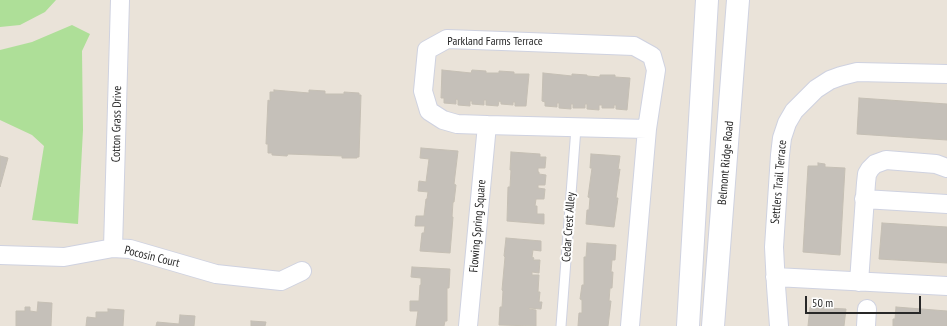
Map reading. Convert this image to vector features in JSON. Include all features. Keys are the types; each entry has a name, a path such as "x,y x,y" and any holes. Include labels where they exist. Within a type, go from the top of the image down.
{"main road":[{"path":"688,326 707,0"},
{"name":"Belmont Ridge Road","path":"713,326 738,0"}],"street":[{"name":"Cotton Grass Drive","path":"113,248 120,0"},
{"name":"Parkland Farms Terrace","path":"630,326 647,129 656,70 652,56 634,46 579,43 447,40 427,50 423,91 429,111 443,120 457,124 647,129"},
{"name":"Settlers Trail Terrace","path":"779,326 774,247 782,138 787,123 794,112 816,89 830,80 857,72 947,74"},
{"name":"Flowing Spring Square","path":"468,326 487,125"},
{"path":"859,282 867,174 874,164 886,160 936,164 947,168"},
{"path":"864,200 947,204"},
{"name":"Pocosin Court","path":"0,255 64,257 113,248 130,249 216,274 281,281 302,271"},
{"path":"775,277 947,286"}],"lane":[{"name":"Cedar Crest Alley","path":"561,326 576,128"}],"green space":[{"path":"0,0 56,0 45,12 20,25 0,27"},
{"path":"72,25 90,34 82,51 83,130 78,224 32,220 44,146 32,135 0,120 0,50 32,42"}],"building":[{"path":"442,70 471,73 472,70 486,71 486,73 499,73 499,71 514,72 514,74 529,74 526,106 515,106 515,102 513,102 513,105 501,104 499,101 498,106 486,105 486,100 484,100 484,105 472,104 472,101 470,101 470,106 458,105 458,100 456,99 456,104 444,103 444,98 441,98"},
{"path":"543,73 600,77 600,75 615,75 615,77 630,78 627,110 616,109 616,105 614,105 614,108 602,108 602,105 599,105 599,110 587,109 587,104 585,104 585,108 573,108 573,104 571,104 571,109 559,108 559,103 557,103 557,107 545,106 545,102 542,101"},
{"path":"274,90 309,93 309,90 325,91 325,94 344,94 344,92 359,93 359,95 361,95 359,157 342,158 342,156 288,154 287,156 272,155 272,153 268,153 268,144 266,144 268,100 270,101 270,92 274,92"},
{"path":"859,98 947,104 947,140 857,134"},
{"path":"421,148 458,151 454,184 456,185 453,202 450,253 420,251 422,233 424,233 425,226 415,226 416,216 424,216 428,192 418,191 419,181 426,182 429,159 420,158"},
{"path":"511,152 540,154 540,157 546,157 545,168 538,168 539,174 546,175 545,185 538,185 538,188 545,189 544,199 536,199 535,206 537,206 537,214 544,214 544,224 507,221"},
{"path":"591,154 620,156 618,170 620,169 616,198 618,198 614,227 586,224 590,198 588,197 592,168 590,168"},
{"path":"0,156 8,158 0,187"},
{"path":"818,163 825,164 825,167 845,168 840,255 803,252 808,166 818,166"},
{"path":"882,223 947,227 947,263 879,259"},
{"path":"506,238 541,241 541,251 533,250 532,257 534,258 533,260 540,260 539,273 532,272 532,275 539,275 538,292 540,292 539,302 542,302 541,309 529,308 536,310 536,326 499,325 500,307 502,307"},
{"path":"587,243 616,245 615,260 612,260 611,272 613,272 612,288 610,288 609,301 611,301 608,326 578,326 579,313 582,313 582,300 580,299 582,285 584,285 584,257 586,257"},
{"path":"412,267 450,269 449,288 447,288 447,321 445,321 444,326 416,326 418,311 410,311 410,301 419,301 421,278 411,277"},
{"path":"38,302 52,303 51,326 16,326 16,311 25,311 25,307 30,307 30,311 37,312"},
{"path":"819,304 827,305 827,308 846,309 844,326 808,326 810,307 819,308"},
{"path":"896,307 947,311 947,326 893,326"},
{"path":"108,309 124,310 123,326 86,326 87,317 96,318 96,312 108,312"},
{"path":"180,315 195,316 194,326 156,326 157,322 179,324"},
{"path":"251,321 266,322 265,326 251,326"}]}
